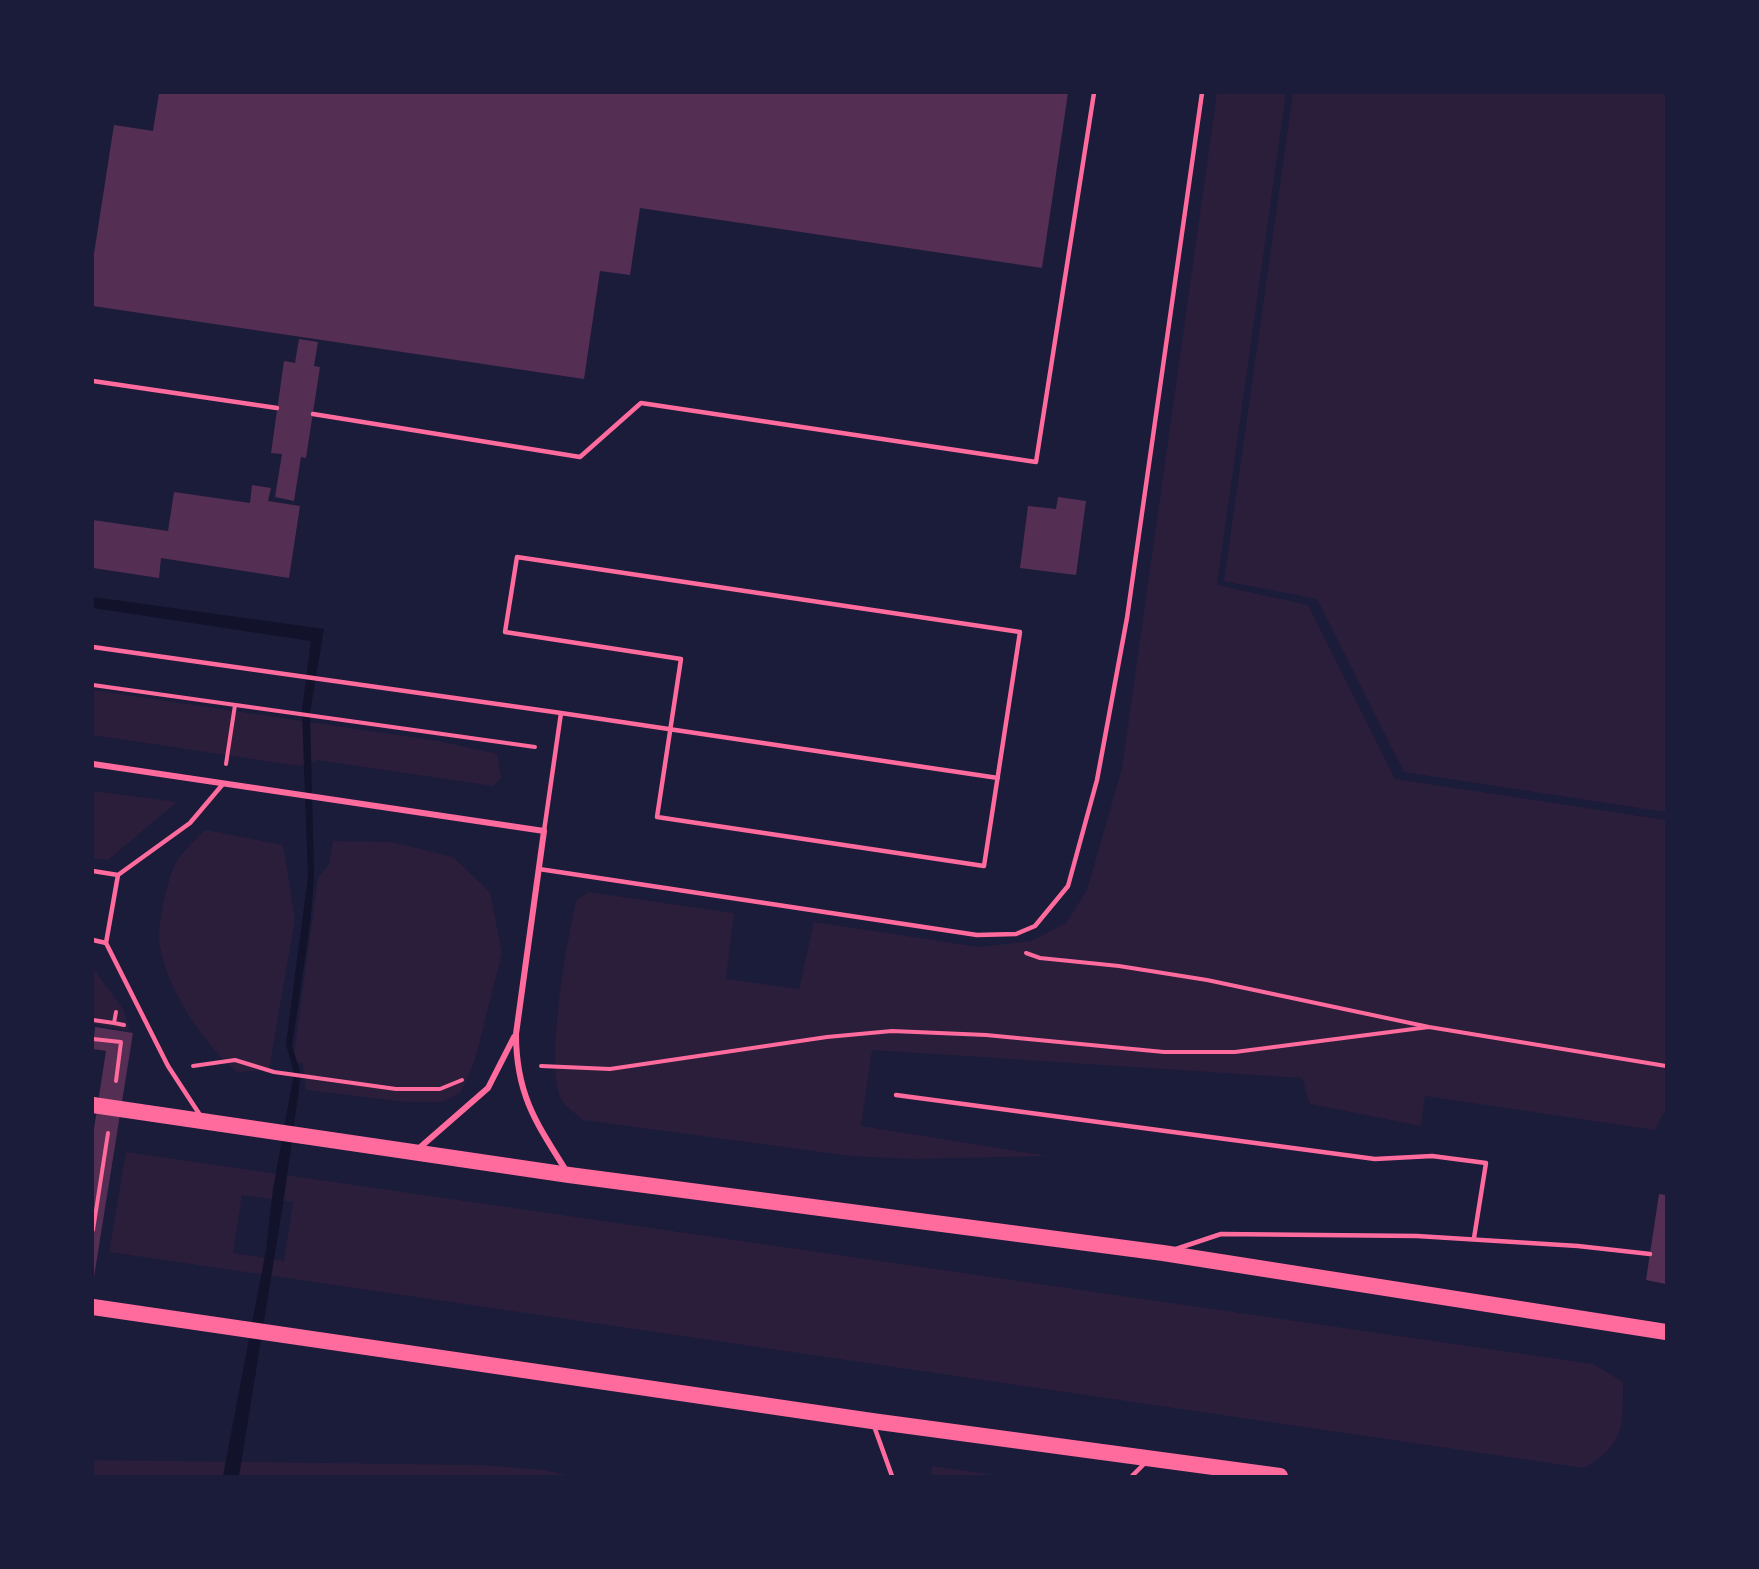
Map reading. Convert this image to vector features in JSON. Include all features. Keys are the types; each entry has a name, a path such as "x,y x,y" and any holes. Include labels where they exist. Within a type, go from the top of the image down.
{"highway":[{"path":"93,1105 569,1175 1163,1253 1666,1332"},
{"path":"93,1307 872,1421 1280,1476"}],"street":[{"path":"93,764 544,831 516,1034 516,1065 522,1091 535,1122 569,1175"},
{"path":"413,1153 488,1088 503,1063 516,1034"}],"lane":[{"path":"313,414 580,456 641,403 1036,462 1094,93"},
{"path":"539,869 977,935 1016,934 1035,926 1068,886 1097,780 1127,618 1202,93"},
{"path":"93,381 277,408"},
{"path":"517,557 1020,632 998,778 984,866 657,817 681,659 505,632 517,557"},
{"path":"93,647 998,778"},
{"path":"544,831 561,713"},
{"path":"205,1122 168,1066 106,943 118,875 190,823 223,784"},
{"path":"93,871 118,875"},
{"path":"93,940 106,943"},
{"path":"896,1095 1376,1159 1432,1156 1486,1163 1474,1238"},
{"path":"1163,1253 1221,1234 1474,1238 1650,1254"},
{"path":"872,1421 892,1476"},
{"path":"1132,1476 1149,1460"}],"path":[{"path":"93,685 556,750"},
{"path":"223,784 235,705"},
{"path":"977,935 1040,958 1119,966 1207,980 1429,1027 1666,1066"},
{"path":"114,1023 130,1027"},
{"path":"516,1065 610,1069 827,1037 892,1031 986,1035 1164,1052 1235,1052 1429,1027"},
{"path":"93,1039 121,1042"},
{"path":"168,1066 193,1066 235,1060 274,1072 396,1089 440,1089 503,1063"}],"shaded area":[{"path":"1217,93 1286,93 1217,585 1308,605 1395,779 1666,820 1666,1114 1663,1114 1655,1130 1425,1096 1421,1126 1310,1104 1302,1078 872,1050 861,1126 1048,1156 914,1159 851,1156 583,1120 560,1097 556,1079 555,1055 559,1001 576,901 588,892 734,913 726,979 799,989 814,922 979,947 1031,941 1066,923 1087,890 1122,768"},
{"path":"1293,93 1666,93 1666,812 1404,772 1317,599 1224,581"},
{"path":"93,597 324,629 310,712 314,877 310,924 292,1046 301,1074 285,1191 239,1476 223,1476 266,1250 273,1189 294,1073 286,1044 308,877 302,710 311,641 93,608"},
{"path":"93,690 438,741 497,754 501,778 493,786 317,760 299,766 93,735"},
{"path":"93,791 177,802 108,860 93,858"},
{"path":"205,830 283,845 295,919 269,1070 237,1072 224,1060 187,1012 162,957 159,940 160,923 172,872 181,855"},
{"path":"333,841 392,842 453,857 490,892 502,953 475,1060 461,1092 442,1102 406,1102 306,1090 303,1064 293,1061 318,878 329,865"},
{"path":"93,968 123,1009 130,1031 93,1024"},
{"path":"126,1152 1593,1364 1623,1382 1623,1411 1619,1433 1614,1442 1607,1451 1584,1468 109,1252","holes":["242,1195 293,1202 284,1261 233,1253"]},
{"path":"93,1460 482,1465 543,1470 573,1476 93,1476"},
{"path":"932,1466 1001,1476 931,1476"}],"building":[{"path":"159,93 1068,93 1042,268 640,208 630,275 600,271 584,379 93,306 93,260 114,125 153,131"},
{"path":"299,339 318,342 314,366 320,367 306,458 301,457 294,501 275,497 282,454 271,453 284,361 295,363"},
{"path":"252,485 271,488 268,501 300,506 289,578 161,558 159,578 93,568 93,520 168,531 174,492 250,503"},
{"path":"1058,497 1086,501 1076,575 1020,568 1028,506 1056,509"},
{"path":"95,1027 133,1033 94,1277 93,1135 106,1051 93,1049"},
{"path":"1659,1194 1666,1195 1666,1284 1646,1280"}]}
